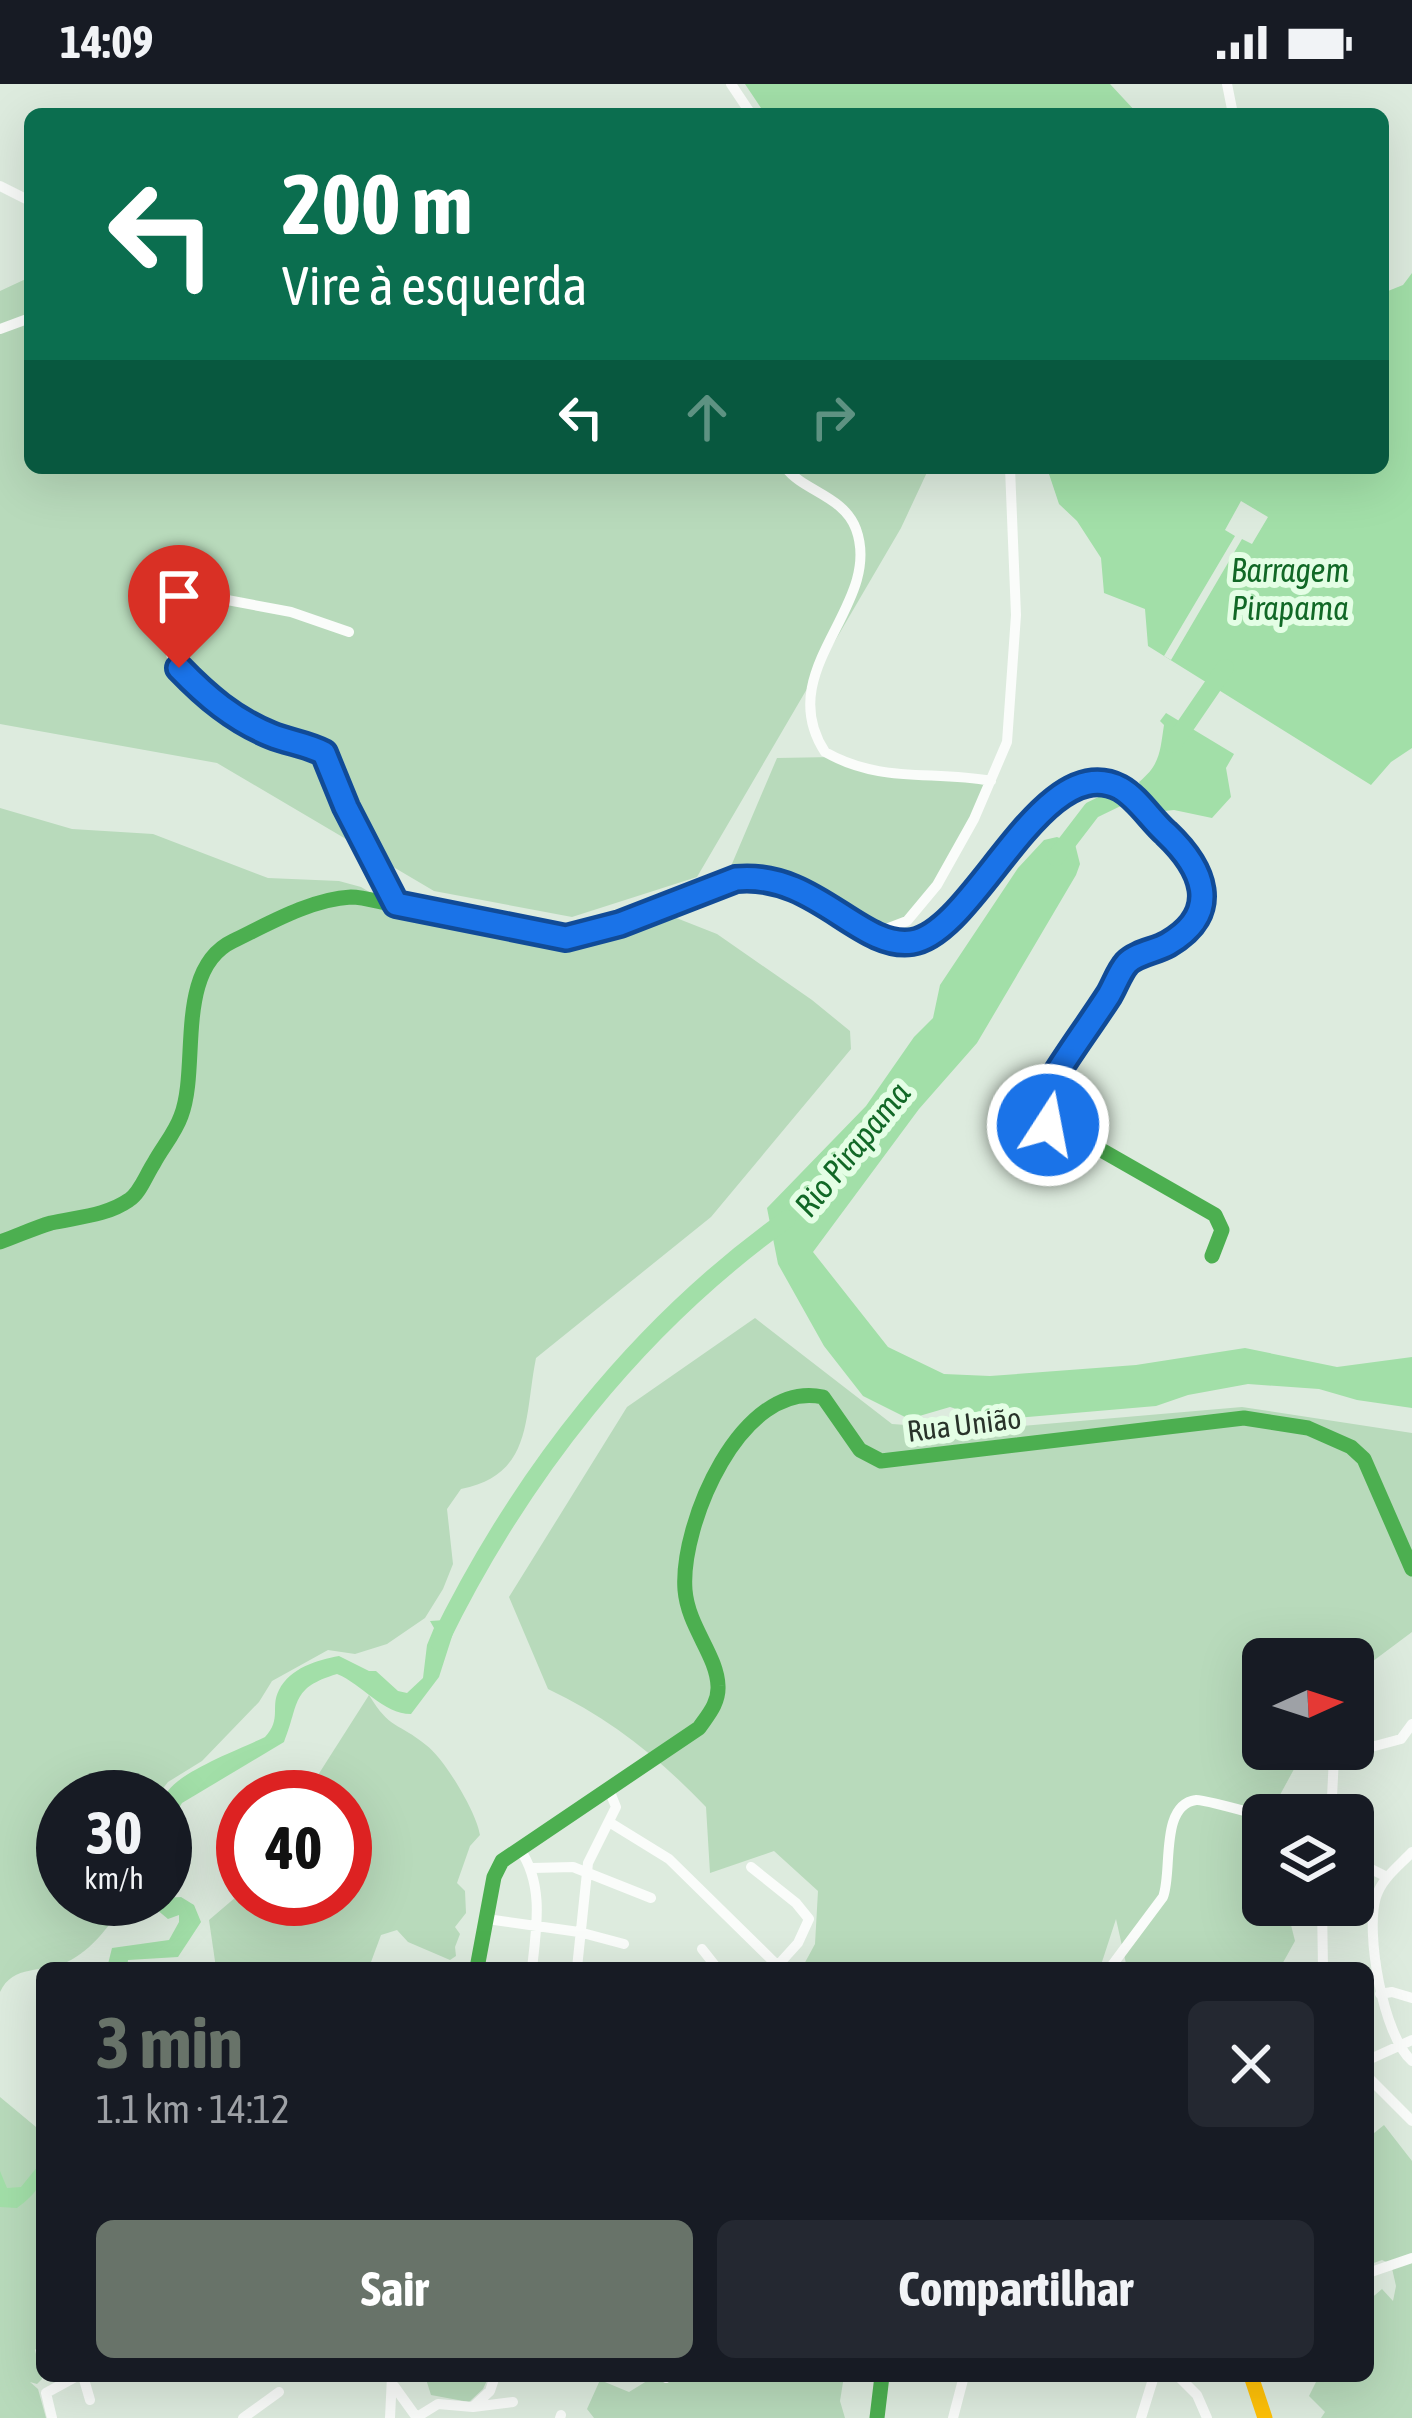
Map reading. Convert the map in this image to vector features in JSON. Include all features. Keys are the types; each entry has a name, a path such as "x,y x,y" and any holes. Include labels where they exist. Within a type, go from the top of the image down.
{"street":[{"path":"790,474 823,491 855,524 861,556 852,592 816,670 808,710 825,752 879,774 991,781"},
{"path":"873,934 907,921 937,885 1007,742 1016,615 1010,474"},
{"path":"349,632 291,612 190,593 171,611 170,650 179,668 207,698 273,736 324,753 396,904"},
{"path":"0,1242 47,1224 107,1212 133,1198 182,1115 197,988 212,956 226,944 311,906 353,897 566,938 620,924 736,879 763,878 821,899 891,942 910,942 935,931 964,903 1034,819 1076,786 1103,784 1131,796 1198,869 1202,899 1187,931 1126,965 1048,1087 1044,1110 1054,1131 1093,1145 1215,1215 1222,1230 1211,1256"},
{"name":"Rua União","path":"608,1787 708,1717 718,1681 687,1608 685,1553 694,1514 743,1434 771,1411 806,1395 823,1397 860,1450 881,1461 1182,1423 1244,1418 1296,1424 1351,1447 1364,1459 1412,1569"},
{"path":"1332,1794 1334,1757 1401,1739 1412,1724"},
{"path":"479,1962 498,1867 518,1848 608,1787 616,1802 587,1871 577,1962"},
{"path":"1114,1962 1163,1897 1168,1886 1171,1825 1187,1804 1198,1799 1242,1811"},
{"path":"609,1822 669,1858 776,1962"},
{"path":"518,1848 532,1868 536,1927 533,1962"},
{"path":"1412,1852 1387,1877 1374,1904 1380,1994 1398,2047 1412,2061"},
{"path":"532,1868 559,1865 587,1871 651,1898"},
{"path":"751,1867 809,1919 783,1962"},
{"path":"1374,1870 1387,1877"},
{"path":"487,1919 579,1932 624,1944"},
{"path":"1322,1926 1323,1962"},
{"path":"702,1949 712,1962"},
{"path":"1380,1994 1412,1998"},
{"path":"1374,2057 1412,2040"},
{"path":"1374,2083 1412,2121"},
{"path":"1374,2271 1412,2258"},
{"path":"52,2418 46,2392 67,2382"},
{"path":"82,2382 90,2400"},
{"path":"390,2418 393,2382"},
{"path":"394,2382 417,2418 438,2404 472,2407 513,2402"},
{"path":"472,2407 493,2382"},
{"path":"877,2418 881,2382"},
{"path":"953,2418 962,2382"},
{"path":"1141,2418 1152,2382"},
{"path":"1184,2382 1197,2395 1207,2418"},
{"path":"1253,2382 1265,2418"},
{"path":"243,2418 279,2392"}],"shaded area":[{"path":"24,280 24,474 926,474 901,528 697,877 572,917 434,891 217,763 0,724 0,291"},
{"path":"833,757 844,763 989,782 935,885 884,939 799,887 723,885 777,758"},
{"path":"0,808 72,829 153,834 268,878 339,881 386,902 549,936 656,910 717,934 850,1031 851,1049 711,1217 536,1358 526,1422 513,1457 484,1482 461,1489 447,1509 453,1564 425,1618 387,1644 355,1654 328,1650 272,1681 259,1702 187,1770 36,1770 36,1926 108,1926 85,1951 67,1962 36,1962 36,1970 6,1983 0,1992"},
{"path":"755,1318 892,1424 976,1430 1242,1407 1412,1433 1412,1632 1374,1660 1374,1638 1242,1638 1242,1770 1294,1770 1280,1794 1242,1794 1242,1926 1291,1926 1295,1941 1283,1962 1126,1962 1116,1919 1102,1962 805,1962 815,1944 818,1891 774,1851 710,1873 706,1807 633,1741 548,1689 509,1597 627,1407"},
{"path":"369,1695 389,1720 442,1761 478,1825 480,1835 470,1846 457,1883 465,1891 466,1913 455,1927 460,1934 456,1956 450,1960 408,1942 397,1930 381,1935 371,1962 215,1962 209,1920 216,1914 216,1926 372,1926 372,1770 321,1770"},
{"path":"0,2097 36,2127 35,2350 39,2382 37,2384 30,2382 38,2389 46,2418 0,2418"},
{"path":"1384,2125 1412,2161 1412,2418 1321,2418 1325,2412 1309,2396 1316,2382 1374,2382 1374,2296 1382,2289 1393,2301 1396,2286 1391,2264 1374,2263 1374,2133"},
{"path":"427,2382 486,2382 469,2402 431,2395"},
{"path":"599,2382 629,2392 645,2382 843,2382 840,2401 845,2418 594,2418 587,2409"}],"water":[{"path":"745,84 1110,84 1132,108 761,108"},
{"name":"Barragem Pirapama","path":"1412,273 1412,748 1391,762 1371,785 1148,646 1145,609 1104,593 1101,558 1077,521 1059,504 1049,474 1389,474 1389,291 1403,285"},
{"path":"1166,713 1234,754 1226,768 1231,797 1212,818 1174,810 1155,812 1148,805 1139,782 1158,756 1164,725 1160,721"},
{"path":"1057,837 1075,844 1080,864 1076,875 977,1043 919,1109 813,1252 888,1347 944,1374 990,1376 1136,1365 1245,1348 1337,1367 1412,1357 1412,1408 1319,1389 1248,1384 1156,1406 991,1420 950,1407 909,1419 863,1396 824,1346 778,1264 767,1208 866,1106 914,1037 933,1018 940,985 1018,868 1044,840"},
{"path":"430,1621 456,1624 439,1677 411,1714 391,1709 337,1674 322,1679 299,1699 284,1742 237,1770 216,1770 216,1783 192,1797 192,1772 265,1737 273,1724 279,1690 290,1676 313,1663 339,1656 376,1671 407,1693 423,1678 434,1628"},
{"path":"194,1905 201,1922 178,1957 108,1962 112,1948 169,1940 177,1926 192,1926"},
{"path":"36,2168 34,2193 17,2208 0,2207 0,2171 7,2188 21,2187"}],"pier":[{"path":"1241,501 1268,517 1252,544 1242,539 1171,660 1164,656 1235,536 1225,530"}],"waterway":[{"name":"Rio Pirapama","path":"1173,744 1225,668"},
{"name":"Rio Pirapama","path":"1056,857 1092,810 1123,795"},
{"path":"439,1642 506,1521 587,1409 680,1307 787,1219"}],"traffic: fast":[{"path":"0,1242 51,1223 111,1210 136,1193 181,1116 203,973 233,941 290,913 356,897 490,927 540,935 583,935 696,891 741,879 763,879 801,892 876,936 911,941 957,914 1039,816 1063,796 1091,783"},
{"path":"1058,1133 1089,1143 1215,1215 1222,1230 1212,1256"},
{"path":"478,1962 494,1877 502,1861 699,1728 712,1708 718,1692 716,1674 685,1590 693,1530 721,1462 742,1433 766,1410 793,1397 823,1397 860,1450 881,1461 1244,1418 1308,1428 1351,1447 1364,1459 1412,1569"},
{"path":"877,2418 881,2382"}],"traffic: slow":[{"path":"1058,1133 1048,1121 1045,1106 1068,1051 1125,966 1184,934 1200,906 1196,876 1177,846 1124,793 1091,783"},
{"path":"1253,2382 1265,2418"}],"route":[{"path":"179,668 207,698 240,720 324,753 396,904 549,936 585,935 736,879 753,878 778,881 821,899 884,940 924,939 964,903 1034,819 1062,795 1085,784 1122,789 1198,869 1202,899 1187,931 1126,965 1048,1087 1044,1110 1048,1125"}]}
